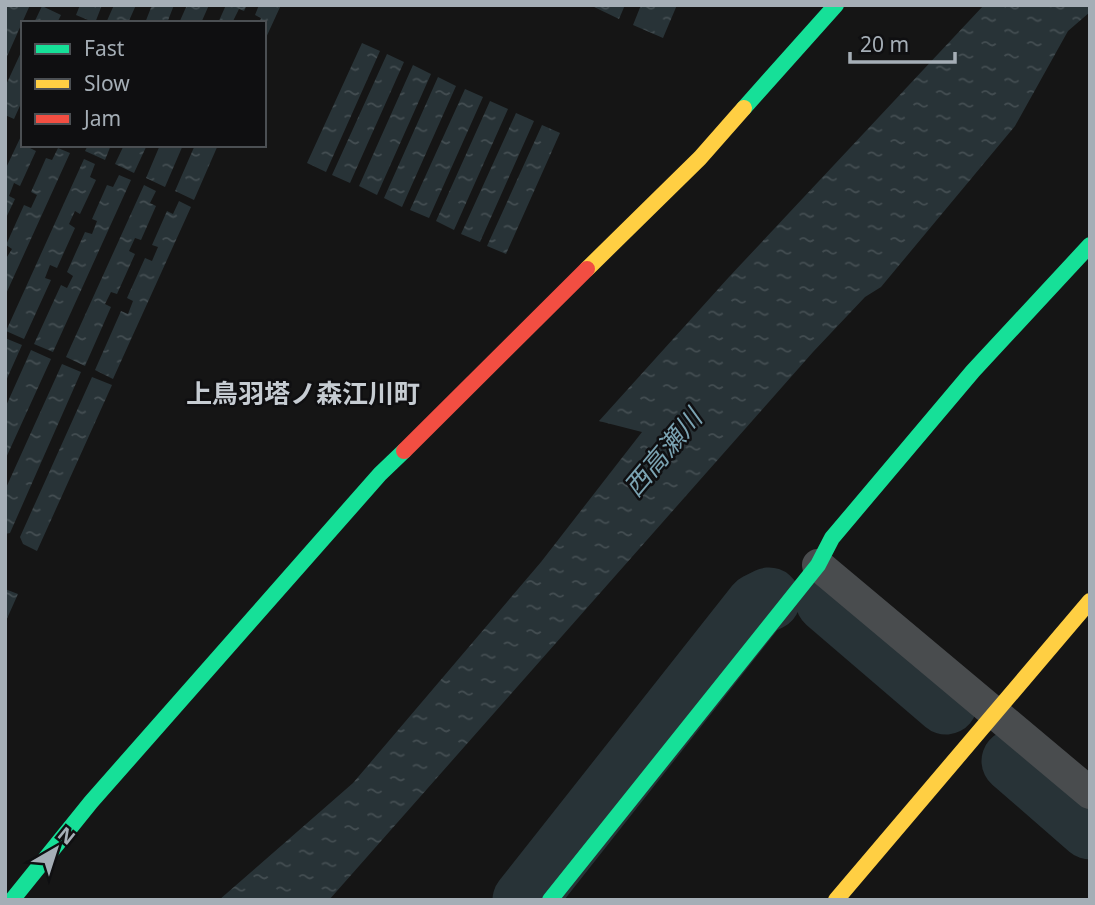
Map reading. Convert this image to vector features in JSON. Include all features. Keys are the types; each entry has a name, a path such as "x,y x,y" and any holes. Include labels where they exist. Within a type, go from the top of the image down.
{"street":[{"path":"12,900 91,802 380,474 700,158 836,5"},
{"path":"550,900 818,565 832,538 973,371 1090,245"},
{"path":"818,565 1090,793"},
{"path":"836,900 1090,601"}],"water":[{"path":"8,5 30,5 5,61 5,11"},
{"path":"80,5 102,5 96,21 76,15"},
{"path":"114,5 136,5 129,21 107,21"},
{"path":"152,5 174,5 168,21 146,21"},
{"path":"187,5 209,5 202,21 180,21"},
{"path":"226,5 247,5 244,11 239,9 233,21 219,21"},
{"path":"259,5 281,5 266,38 266,21 260,21 261,18 255,15"},
{"path":"590,5 625,5 619,19"},
{"path":"641,5 677,5 663,38 633,25"},
{"name":"西高瀬川","path":"984,5 1090,5 1090,12 1068,31 1015,126 881,287 865,297 813,352 329,900 219,900 353,783 541,562 642,432 599,421 729,277"},
{"path":"42,6 61,15 58,21 35,21"},
{"path":"362,43 380,51 326,172 307,163"},
{"path":"21,52 21,103 14,119 5,115 5,87"},
{"path":"387,54 404,62 350,183 332,175"},
{"path":"413,65 431,74 377,195 359,186"},
{"path":"438,77 456,86 402,207 384,198"},
{"path":"465,89 483,97 429,218 410,210"},
{"path":"490,101 508,109 454,230 436,221"},
{"path":"516,113 534,121 480,242 461,234"},
{"path":"542,125 560,133 506,254 487,246"},
{"path":"21,136 21,147 30,147 36,151 20,186 14,183 9,196 15,199 5,220 5,170"},
{"path":"87,147 110,147 105,160 85,151"},
{"path":"123,147 146,147 134,173 115,164"},
{"path":"159,147 182,147 165,187 146,178"},
{"path":"194,147 217,147 194,200 175,191"},
{"path":"58,148 70,153 5,296 5,260 12,249 6,245 24,205 31,208 37,195 31,192 46,158 52,160"},
{"path":"84,159 95,164 90,177 96,180 80,214 75,211 69,224 75,228 57,268 50,265 45,278 51,280 24,339 6,331"},
{"path":"119,175 131,180 53,352 34,344 61,285 67,288 73,276 67,272 85,232 92,234 97,221 92,219 107,185 113,187"},
{"path":"144,185 156,191 150,203 156,206 141,240 135,238 129,251 135,254 117,294 111,292 105,304 111,307 85,366 66,357"},
{"path":"179,201 191,207 113,379 95,370 121,311 128,314 133,301 127,298 145,258 152,261 158,247 152,245 167,211 173,214"},
{"path":"5,338 22,345 5,383"},
{"path":"31,350 51,359 5,460 5,408"},
{"path":"62,364 81,372 10,533 5,534 5,490"},
{"path":"92,377 112,385 37,551 23,544 20,537"},
{"path":"5,589 18,594 5,623"}],"waterway":[{"path":"524,900 757,605 769,599"},
{"path":"827,601 946,703"},
{"path":"1013,761 1090,828"}],"traffic: fast":[{"path":"744,108 836,5"},
{"path":"550,900 818,565 832,538 973,371 1090,245"},
{"path":"12,900 91,802 380,474 404,451"}],"traffic: slow":[{"path":"587,269 700,158 744,108"},
{"path":"836,900 1090,601"}],"traffic: jam":[{"path":"404,451 587,269"}],"district":[{"name":"上鳥羽塔ノ森江川町","path":"303,394"}]}
